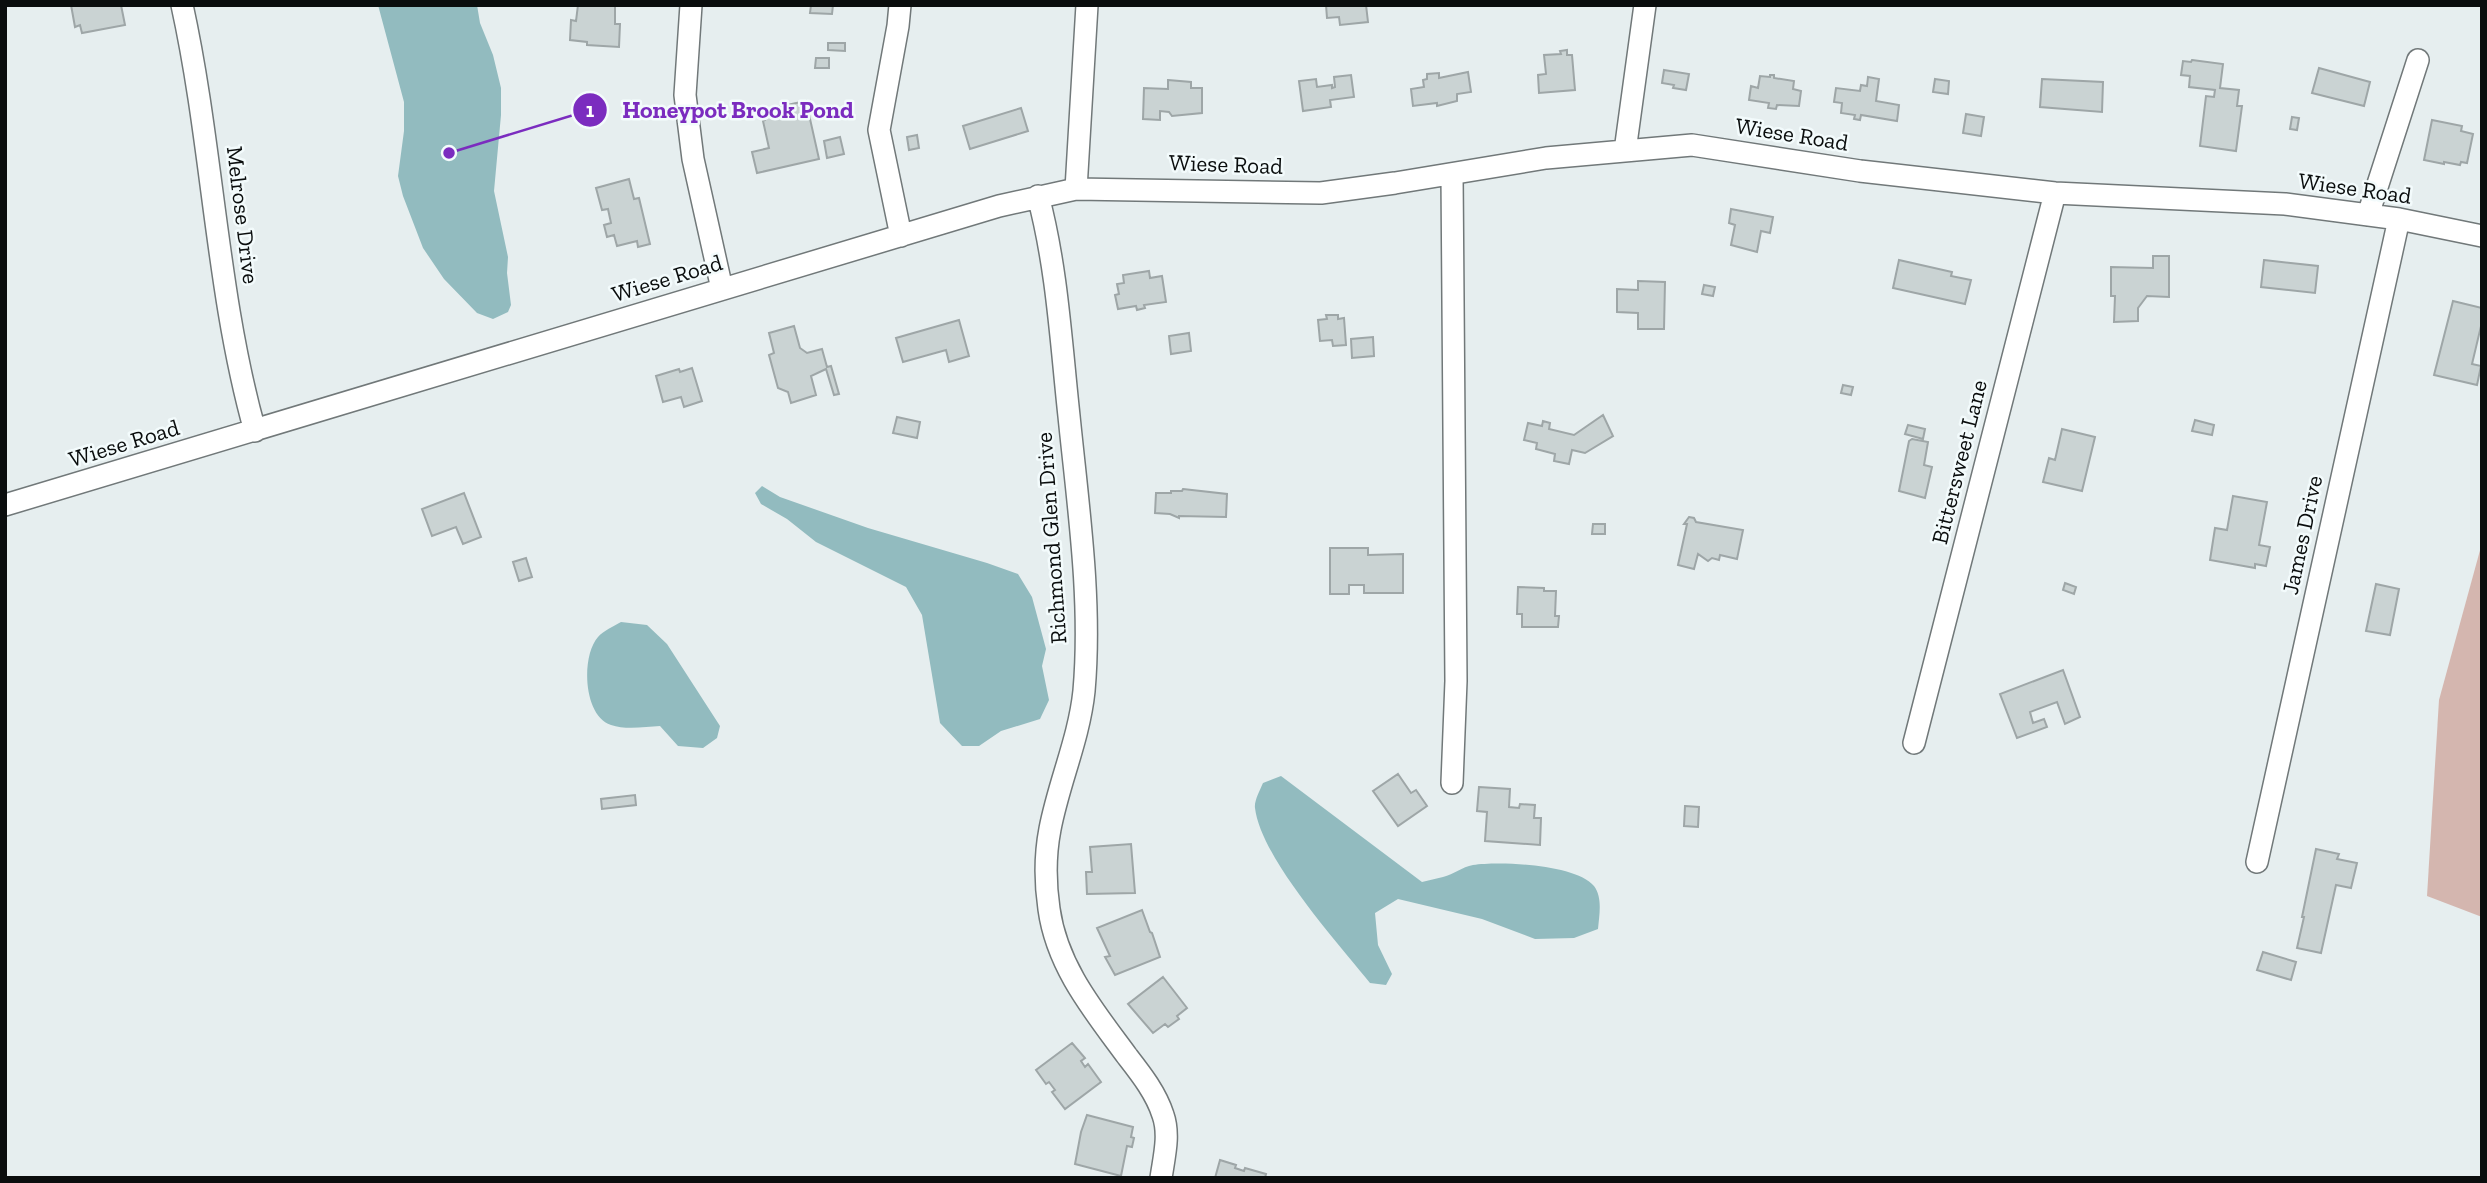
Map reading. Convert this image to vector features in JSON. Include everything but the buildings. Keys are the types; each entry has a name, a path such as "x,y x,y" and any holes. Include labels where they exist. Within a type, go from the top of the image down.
{"street":[{"name":"Melrose Drive","path":"182,5 206,139 234,351 255,431"},
{"path":"691,5 685,95 693,159 722,289"},
{"path":"900,5 879,130 901,236"},
{"path":"1076,189 1087,5"},
{"path":"1625,151 1645,5"},
{"path":"2368,215 2418,60"},
{"name":"Wiese Road","path":"5,505 1038,195 1076,189 1321,193 1546,158 1692,145 1860,170 2055,193 2285,204 2399,219 2482,236"},
{"path":"1452,174 1456,681 1452,783"},
{"name":"Bittersweet Lane","path":"1914,743 2055,193"},
{"name":"Richmond Glen Drive","path":"1038,195 1047,227 1058,308 1086,607 1084,691 1076,741 1049,830 1045,867 1049,911 1060,954 1085,1000 1150,1087 1163,1115 1167,1140 1161,1178"},
{"name":"James Drive","path":"2257,862 2399,219"}],"shaded area":[{"path":"2482,543 2482,917 2427,896 2439,700"}],"water":[{"path":"378,5 477,5 480,23 493,55 501,88 494,191 508,257 511,305 508,312 493,319 477,313 444,279 423,248 403,196 398,176 404,131 404,102"},
{"path":"762,486 780,497 868,528 1018,574 1032,597 1046,649 1042,666 1049,700 1040,719 1001,731 979,746 962,746 940,723 922,615 906,587 816,542 787,519 761,504 755,493"},
{"path":"621,622 647,625 667,644 720,726 717,738 703,748 678,746 660,726 622,727 611,725 602,719 590,698 587,671 589,658 598,637"},
{"path":"1281,776 1422,882 1447,876 1473,865 1501,864 1555,869 1585,879 1594,886 1599,896 1598,929 1574,938 1535,939 1482,919 1398,899 1375,913 1378,945 1392,974 1386,985 1370,983 1302,899 1285,875 1260,828 1255,802 1263,783"}],"place":[{"name":"Honeypot Brook Pond","path":"449,153"}]}
